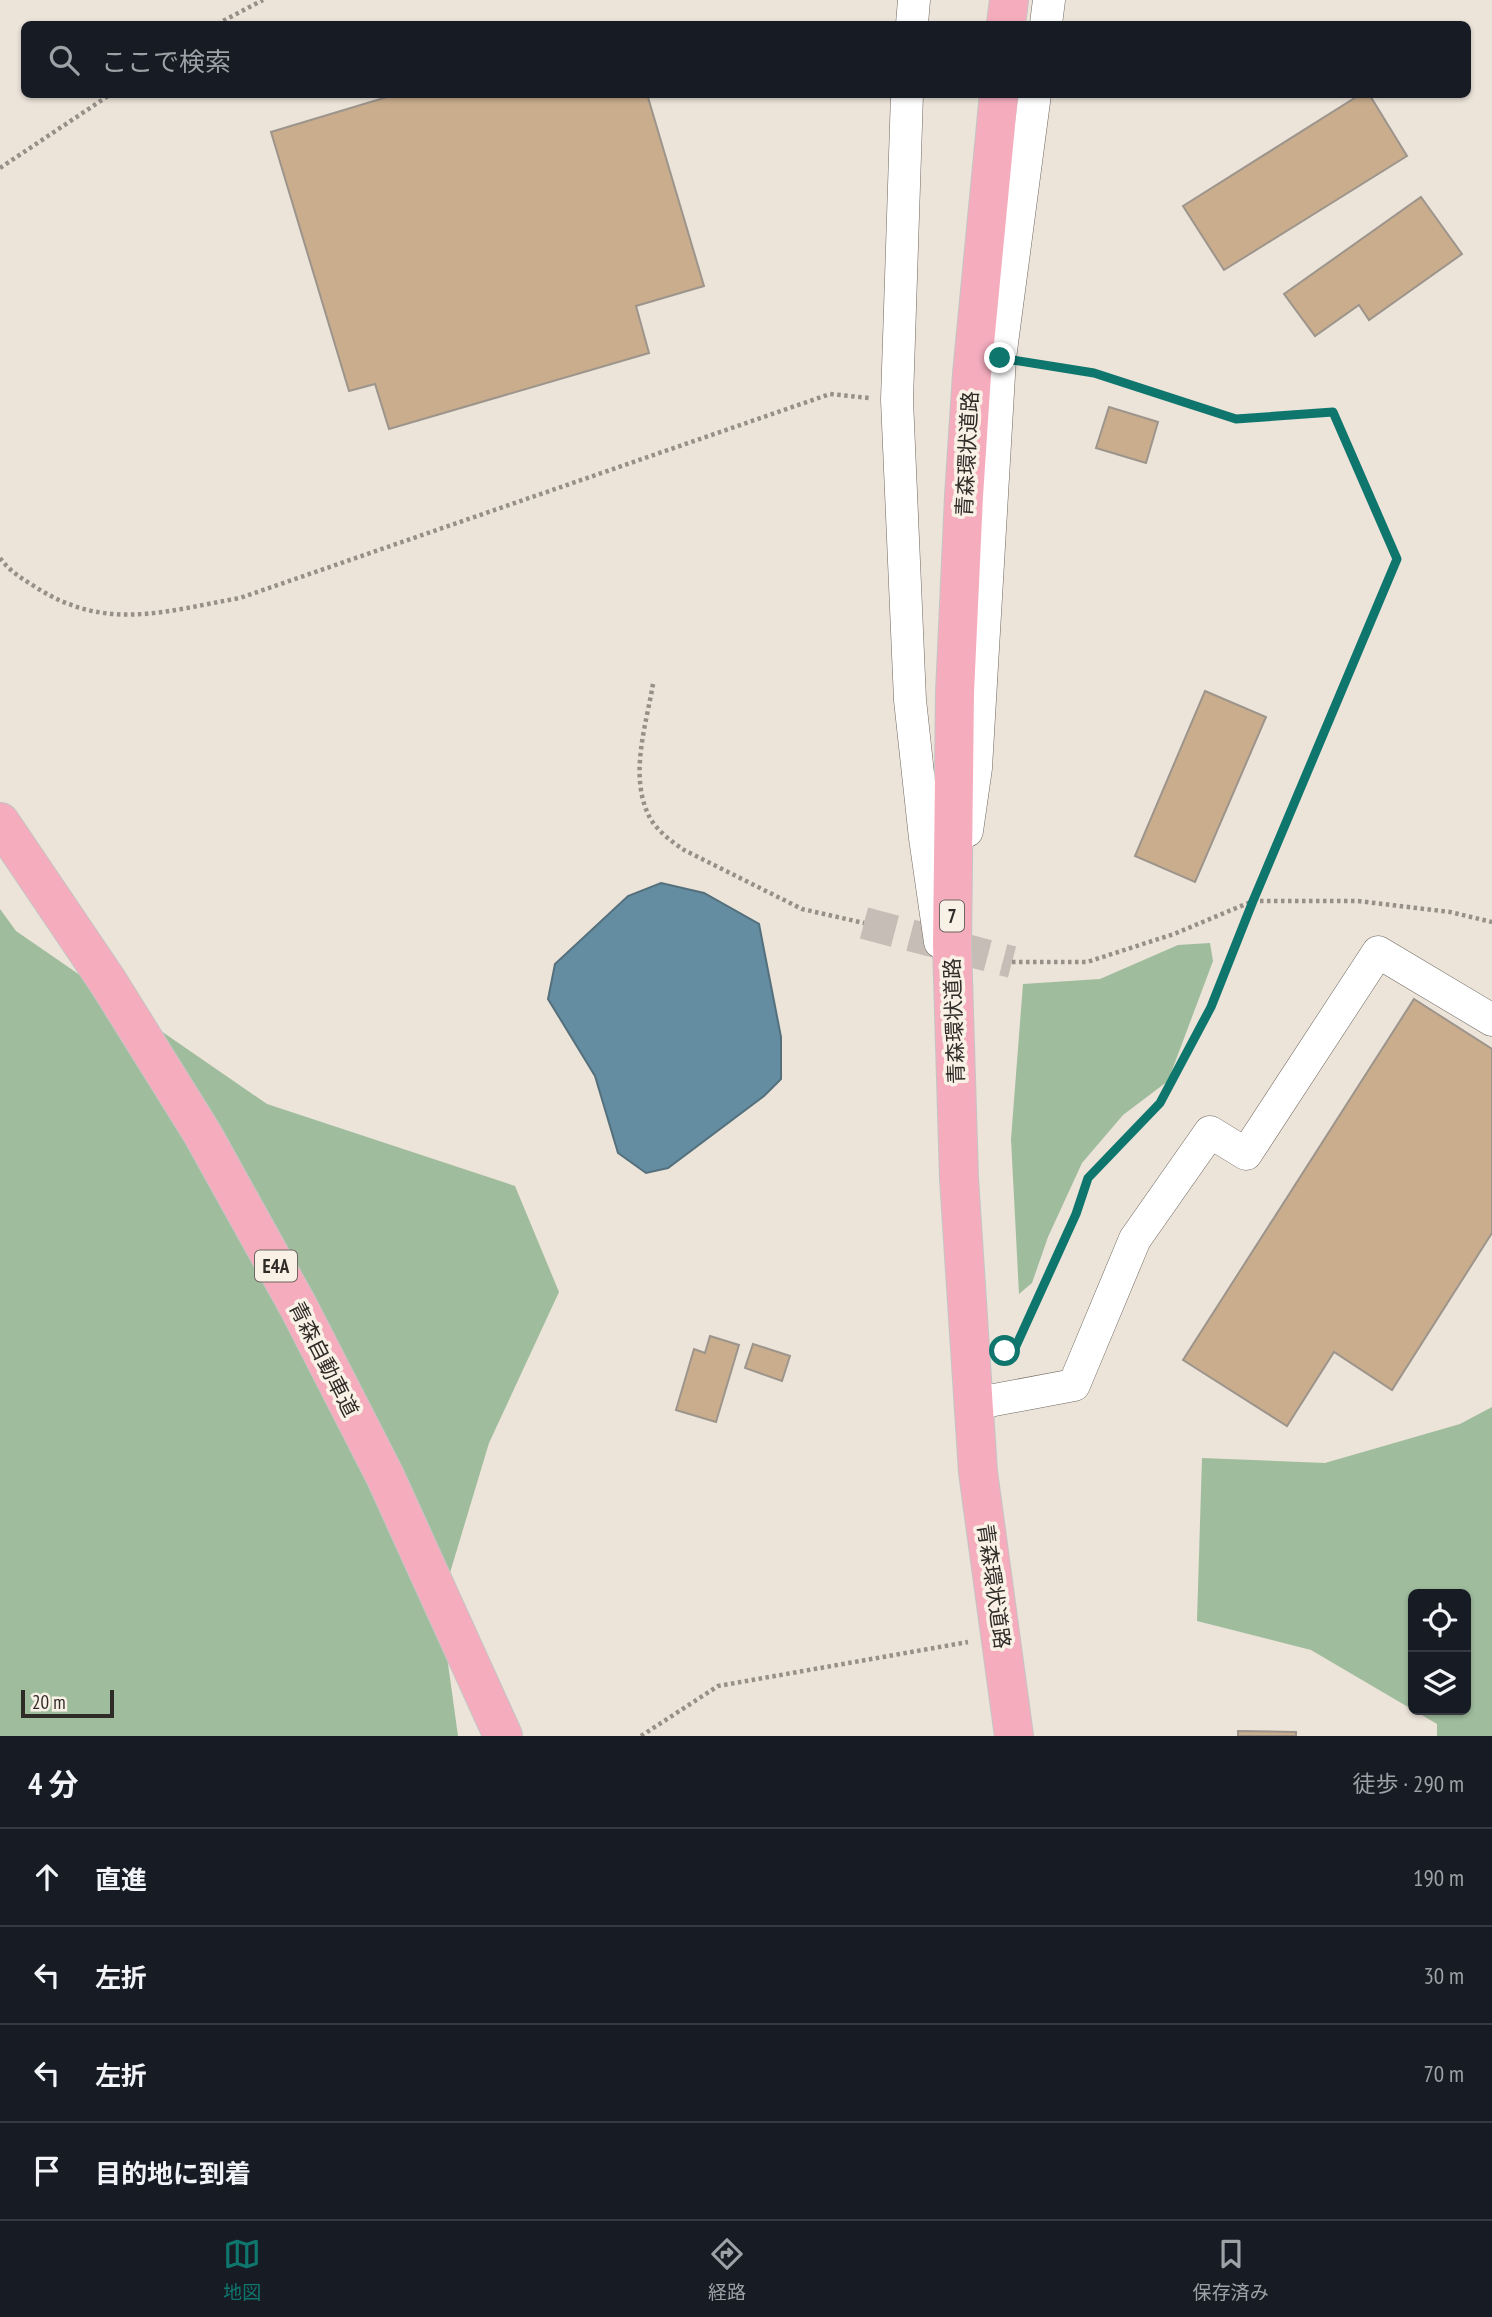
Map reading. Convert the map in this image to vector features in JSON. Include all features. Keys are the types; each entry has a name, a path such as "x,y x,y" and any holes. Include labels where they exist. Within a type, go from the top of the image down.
{"highway":[{"path":"1006,21 1009,0"},
{"name":"青森環状道路","path":"999,98 972,374 964,496 955,693 952,945 953,1033 978,1472 1014,1736"},
{"name":"青森自動車道","path":"0,822 108,982 202,1133 298,1306 385,1476 503,1736"}],"street":[{"path":"912,21 914,0"},
{"path":"1046,21 1049,0"},
{"path":"907,98 897,400 909,700 925,838 953,1033"},
{"path":"952,945 976,768 1000,358 1034,98"},
{"path":"973,1404 1074,1385 1135,1239 1195,1153 1210,1132 1246,1154 1378,952 1492,1020"}],"path":[{"path":"223,21 263,0"},
{"path":"0,168 105,98"},
{"path":"970,1364 1016,1346 1076,1214 1088,1178 1160,1103 1211,1007 1397,559 1333,412 1236,419 1094,373 1000,358"},
{"path":"0,558 8,570 48,595 90,612 138,616 240,598 830,394 897,400"},
{"path":"653,684 638,777 649,818 669,840 684,850 802,909 864,923"},
{"path":"1012,962 1087,961 1174,934 1253,901 1358,901 1450,912 1492,922"},
{"path":"641,1736 718,1686 1000,1636"}],"green space":[{"path":"0,909 16,931 267,1104 515,1186 559,1292 489,1443 440,1606 458,1736 0,1736"},
{"path":"1210,943 1213,961 1168,1081 1123,1115 1082,1163 1048,1237 1032,1283 1019,1294 1011,1139 1023,984 1100,979 1178,945"},
{"path":"1492,1407 1492,1736 1437,1736 1437,1724 1422,1715 1471,1715 1471,1589 1408,1589 1408,1707 1311,1650 1197,1621 1202,1458 1325,1463 1460,1424"}],"water":[{"path":"661,883 704,893 759,924 781,1037 781,1079 764,1096 668,1168 646,1173 618,1153 595,1076 548,999 555,964 628,896"}],"building":[{"path":"384,98 648,98 704,286 636,306 649,353 389,429 375,384 349,391 271,132"},
{"path":"1355,98 1371,98 1407,156 1224,270 1183,206"},
{"path":"1421,197 1462,254 1369,320 1359,305 1315,336 1284,294"},
{"path":"1109,407 1158,422 1146,463 1096,448"},
{"path":"1205,691 1266,717 1195,882 1135,856"},
{"path":"1414,999 1492,1049 1492,1233 1392,1390 1334,1352 1287,1426 1183,1360"},
{"path":"710,1336 739,1345 716,1422 676,1410 694,1349 705,1353"},
{"path":"753,1344 790,1356 782,1381 745,1368"},
{"path":"1238,1731 1296,1732 1296,1736 1238,1736"}],"tunnel":[{"path":"864,923 1012,962"}],"route":[{"path":"1000,358 1094,373 1236,419 1333,412 1397,559 1211,1007 1160,1103 1088,1178 1076,1214 1016,1346 1005,1351"}]}
